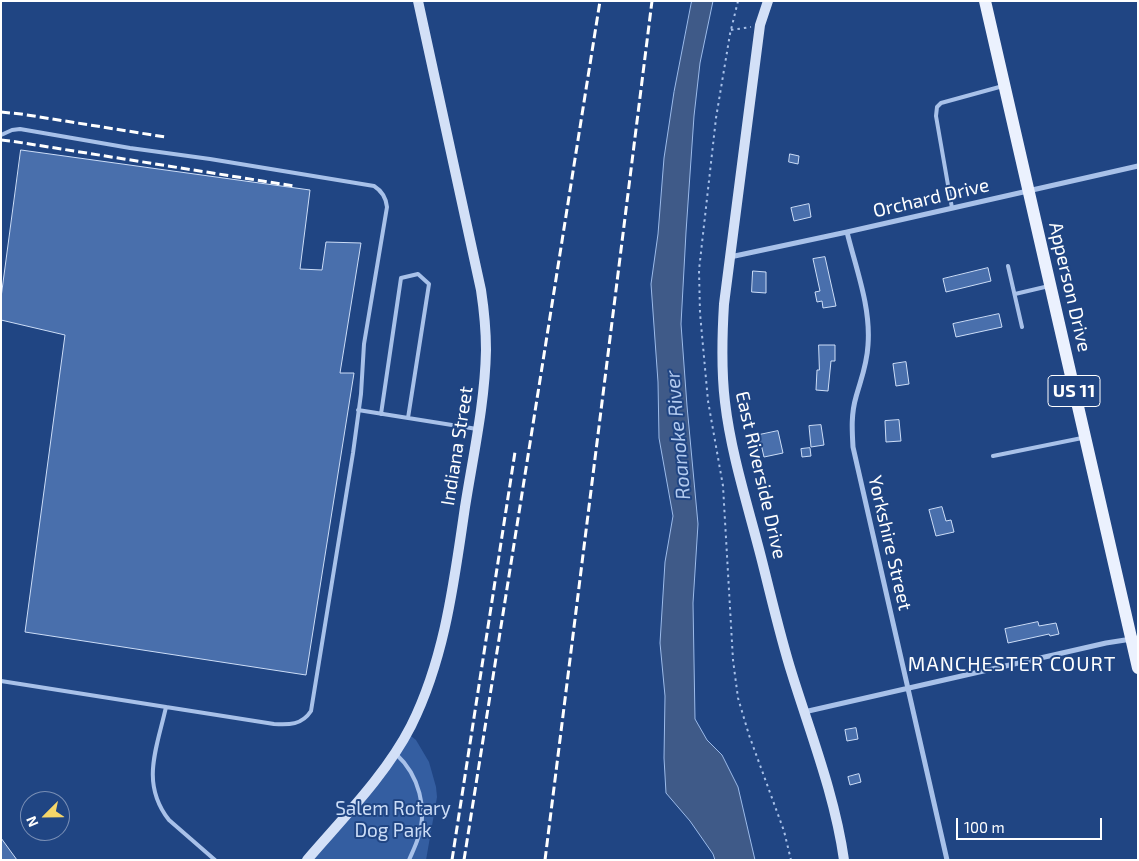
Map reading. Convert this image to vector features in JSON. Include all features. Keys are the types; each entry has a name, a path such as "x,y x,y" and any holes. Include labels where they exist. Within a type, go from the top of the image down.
{"main road":[{"name":"Apperson Drive","path":"985,1 1085,437 1134,638 1138,668"}],"street":[{"name":"Indiana Street","path":"306,860 380,774 395,753 422,704 432,678 448,616 485,378 486,348 482,290 418,1"},
{"name":"East Riverside Drive","path":"768,1 760,25 724,304 722,372 725,403 739,474 791,671 838,823 844,860"},
{"name":"Orchard Drive","path":"730,257 1138,166"},
{"name":"Yorkshire Street","path":"847,232 868,321 867,359 853,413 853,447 947,860"},
{"path":"804,712 1134,638"}],"lane":[{"path":"952,208 936,116 937,107 941,103 1005,85"},
{"path":"1,135 20,129 374,186 380,190 387,202 364,344 361,394 353,452 311,711 308,716 297,724 274,724 1,681"},
{"path":"1008,266 1022,327"},
{"path":"381,414 402,278 418,274 429,284 408,418"},
{"path":"1015,294 1050,286"},
{"path":"358,410 477,429"},
{"path":"993,456 1085,437"},
{"path":"166,707 153,765 152,777 157,801 169,820 215,860"},
{"path":"395,753 409,769 420,793 422,822 409,860"}],"path":[{"path":"731,30 760,25"}],"green space":[{"name":"Salem Rotary Dog Park","path":"407,733 416,740 429,762 436,787 437,797 426,860 307,860"}],"water":[{"name":"Roanoke River","path":"692,1 713,1 700,63 694,116 681,324 698,524 693,603 695,719 707,740 722,755 738,787 755,860 715,860 713,854 690,821 666,793 664,758 665,696 660,643 665,562 673,516 659,438 658,382 651,284 658,234 664,158 674,92"}],"building":[{"path":"21,150 310,190 300,269 322,270 326,242 361,243 340,373 354,373 306,675 25,632 65,335 1,320 1,298"},
{"path":"790,154 799,156 798,164 789,162"},
{"path":"809,204 811,217 794,221 791,208"},
{"path":"825,257 836,306 823,308 822,301 817,302 815,292 820,291 813,259"},
{"path":"988,268 991,281 946,292 943,279"},
{"path":"753,271 766,272 766,293 752,292"},
{"path":"999,314 1002,327 956,337 953,324"},
{"path":"819,345 835,345 835,361 831,361 828,391 816,390 817,370 819,370"},
{"path":"906,362 909,384 896,386 893,364"},
{"path":"899,420 901,441 886,442 885,421"},
{"path":"821,425 824,445 811,447 809,426"},
{"path":"778,431 783,453 764,457 759,435"},
{"path":"810,448 811,456 802,457 801,449"},
{"path":"942,507 946,521 951,520 954,532 936,536 929,510"},
{"path":"1038,622 1039,626 1056,623 1059,634 1050,636 1049,634 1008,643 1005,629"},
{"path":"856,728 858,739 847,741 845,730"},
{"path":"859,774 861,782 850,785 848,777"},
{"path":"1,838 17,860 1,860"}],"railway":[{"path":"464,860 600,1"},
{"path":"545,860 652,1"},
{"path":"1,112 165,137"},
{"path":"1,140 294,186"},
{"path":"452,860 515,452"}],"district":[{"name":"MANCHESTER COURT","path":"1012,664"}]}
